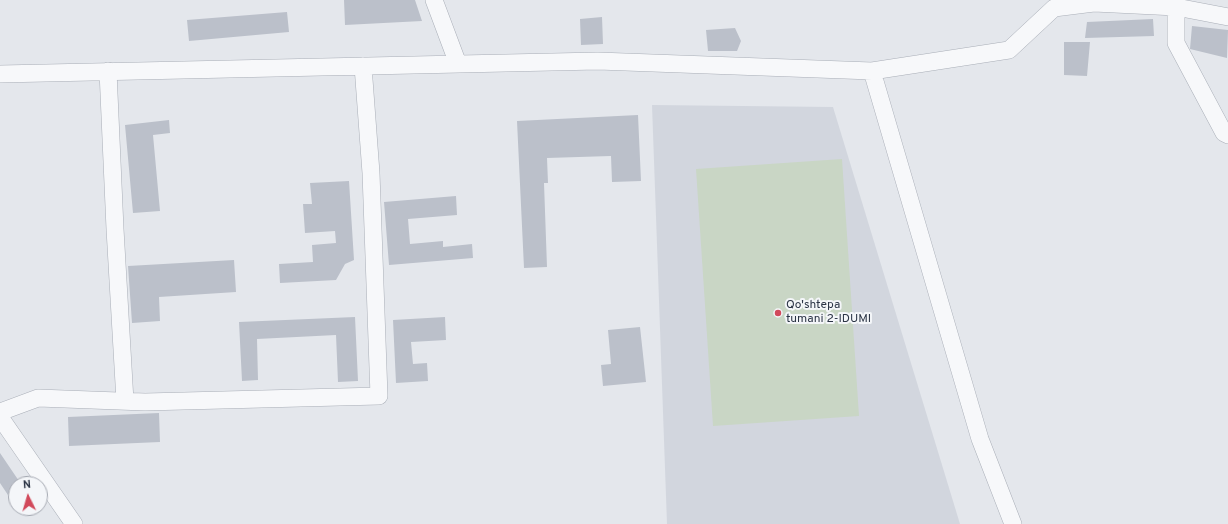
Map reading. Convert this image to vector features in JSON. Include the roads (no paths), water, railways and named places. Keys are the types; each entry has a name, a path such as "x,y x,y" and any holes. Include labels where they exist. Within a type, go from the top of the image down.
{"street":[{"path":"434,0 458,64"},
{"path":"0,74 598,61 872,70 1009,50 1054,8 1094,3 1176,7 1228,17"},
{"path":"1176,7 1176,43 1224,133 1228,135"},
{"path":"0,412 38,398 145,402 380,396 371,173 363,66"},
{"path":"872,70 980,439 1013,524"},
{"path":"108,71 125,401"},
{"path":"0,417 74,524"}],"place":[{"name":"Qo'shtepa tumani 2-IDUMI","path":"778,313"}]}
